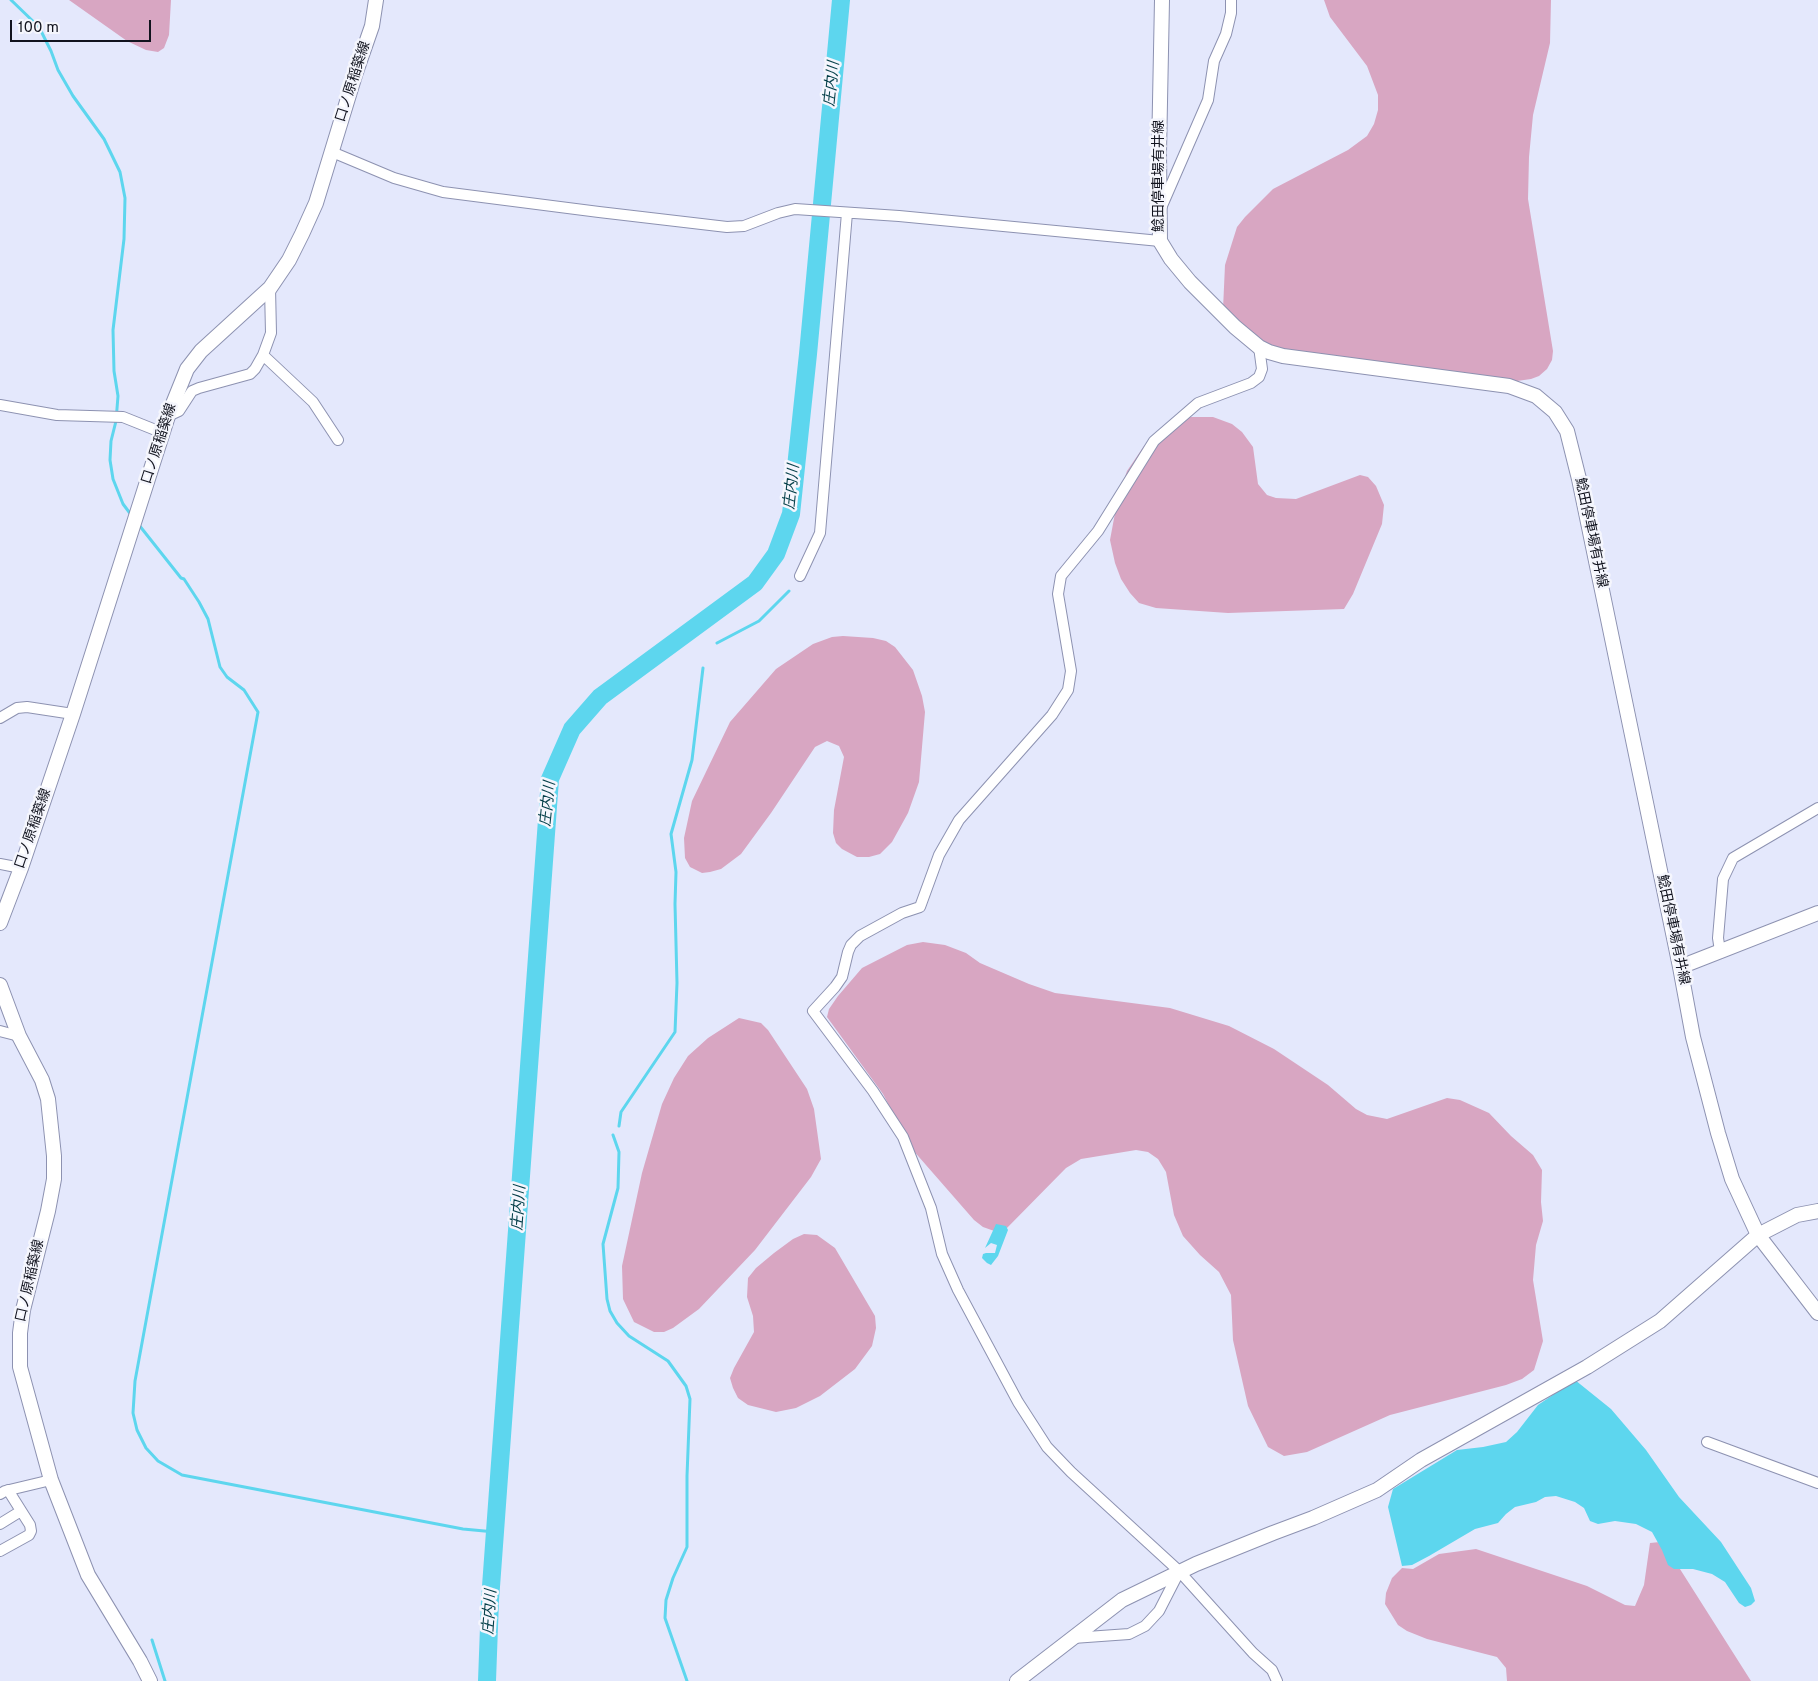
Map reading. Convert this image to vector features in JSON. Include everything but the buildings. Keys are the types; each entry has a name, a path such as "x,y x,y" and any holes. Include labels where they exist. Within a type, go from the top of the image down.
{"main road":[{"name":"口ノ原稲築線","path":"0,923 21,868 73,714 168,416 187,369 193,359 270,288 289,260 316,203 372,26 376,0"},
{"name":"鯰田停車場有井線","path":"1162,0 1158,215 1160,241 1190,282 1235,327 1259,347 1283,356 1509,386 1536,396 1555,412 1567,431 1579,479 1693,1037 1718,1133 1732,1179 1758,1235 1818,1313"},
{"path":"1680,967 1818,913"},
{"name":"口ノ原稲築線","path":"0,985 19,1036 42,1080 48,1099 53,1142 52,1187 23,1310 20,1333 20,1367 51,1480 88,1575 150,1681"},
{"path":"1017,1681 1122,1600 1180,1571 1273,1532 1313,1518 1377,1490 1421,1460 1587,1367 1660,1321 1758,1235 1797,1215 1818,1211"}],"street":[{"path":"1158,215 1208,100 1214,61 1226,34 1231,13 1231,0"},
{"path":"332,152 394,178 443,192 589,211 727,226 744,226 778,213 795,209 899,216 1160,241"},
{"path":"800,576 820,533 846,213"},
{"path":"168,416 179,411 192,391 250,374 263,355 271,333 270,288"},
{"path":"1259,347 1262,369 1259,377 1251,383 1198,403 1154,441 1098,531 1061,576 1058,594 1071,672 1068,690 1052,715 960,820 939,855 920,907 902,914 860,936 851,944 842,977 813,1012 873,1091 902,1137 930,1208 942,1254 958,1290 1018,1402 1047,1447 1078,1479 1180,1571 1253,1654 1272,1670 1278,1681"},
{"path":"263,355 313,402 338,440"},
{"path":"0,405 57,415 122,417 163,433"},
{"path":"0,718 17,708 27,707 73,714"},
{"path":"1720,952 1718,938 1723,879 1733,858 1818,808"},
{"path":"0,864 21,868"},
{"path":"0,1030 19,1036"},
{"path":"1707,1442 1818,1483"},
{"path":"0,1551 29,1535 31,1531 30,1525 21,1511 4,1492 51,1480"},
{"path":"0,1524 21,1511"},
{"path":"1072,1638 1129,1634 1145,1626 1159,1611 1180,1571"}],"shaded area":[{"path":"69,0 171,0 169,35 164,48 158,52 146,50 127,41"},
{"path":"1324,0 1551,0 1550,43 1533,115 1529,157 1528,199 1553,351 1552,360 1547,369 1539,376 1531,379 1475,387 1431,383 1345,367 1290,353 1254,340 1223,309 1225,265 1237,227 1245,217 1273,189 1348,150 1367,136 1374,124 1378,110 1378,95 1367,66 1330,17"},
{"path":"1191,417 1213,417 1232,424 1242,432 1253,447 1258,484 1267,495 1276,498 1296,499 1360,475 1368,477 1376,486 1384,505 1382,524 1353,594 1344,609 1228,613 1156,608 1139,603 1130,593 1121,579 1110,540 1118,497 1127,471 1144,446 1176,421"},
{"path":"832,637 873,638 886,641 895,647 913,670 922,696 925,712 919,782 908,813 892,842 880,854 869,857 857,857 842,849 836,843 833,833 834,810 844,757 839,746 827,741 815,747 741,854 721,869 710,872 702,873 690,867 685,858 684,838 692,801 730,722 776,669 813,644"},
{"path":"923,942 945,945 966,953 980,963 1055,993 1170,1008 1229,1026 1274,1049 1328,1085 1356,1109 1367,1115 1387,1119 1447,1098 1460,1100 1489,1113 1533,1155 1542,1170 1541,1202 1543,1221 1536,1245 1533,1280 1543,1341 1534,1370 1522,1379 1506,1385 1390,1415 1307,1452 1284,1456 1268,1447 1248,1406 1233,1340 1231,1295 1219,1272 1183,1236 1174,1215 1166,1172 1158,1159 1148,1152 1136,1150 1081,1159 1066,1168 1005,1230 997,1232 983,1227 974,1220 912,1149 883,1094 827,1017 829,1009 838,996 862,968 907,945"},
{"path":"739,1018 761,1023 768,1030 807,1089 814,1109 821,1159 811,1177 755,1250 699,1309 673,1328 664,1332 654,1332 634,1322 623,1299 622,1266 642,1173 662,1104 674,1078 688,1056 708,1038"},
{"path":"804,1234 817,1235 835,1248 875,1316 876,1328 872,1346 855,1369 820,1396 796,1408 776,1412 748,1405 738,1398 730,1378 754,1332 753,1316 747,1297 748,1278 756,1268 774,1253 793,1239"},
{"path":"1660,1542 1666,1547 1751,1681 1507,1681 1506,1668 1497,1657 1427,1639 1407,1631 1398,1625 1385,1604 1386,1593 1392,1578 1402,1568 1413,1569 1439,1554 1476,1549 1587,1586 1625,1605 1635,1606 1644,1585 1650,1543"}],"water":[{"path":"996,1224 1006,1226 1008,1230 998,1256 991,1265 982,1258 983,1254 995,1253 997,1245 991,1243 985,1248"},
{"path":"1575,1380 1611,1409 1646,1450 1679,1497 1721,1542 1751,1588 1755,1601 1751,1605 1745,1607 1739,1603 1725,1582 1712,1574 1693,1569 1674,1569 1668,1565 1652,1532 1636,1524 1615,1521 1598,1524 1590,1521 1584,1508 1575,1502 1556,1496 1545,1497 1536,1502 1515,1507 1498,1523 1475,1529 1412,1565 1402,1566 1388,1507 1393,1489 1457,1450 1506,1442 1517,1432 1538,1405"}],"waterway":[{"path":"11,0 39,27 58,70 73,96 104,139 120,172 125,198 124,239 113,330 114,371 118,396 110,460 113,479 123,504 132,516"},
{"name":"庄内川","path":"487,1681 490,1600 550,779 572,729 600,697 755,583 776,554 791,514 841,0"},
{"path":"139,525 181,578 184,579 199,602 208,619 220,667 227,677 244,690 258,712 135,1381 133,1413 137,1430 146,1448 158,1461 182,1475 463,1529 495,1532"},
{"path":"717,643 759,621 789,591"},
{"path":"619,1126 621,1112 675,1032 677,983 676,872 671,834 692,760 703,668"},
{"path":"613,1135 619,1152 618,1188 603,1244 607,1299 610,1311 617,1323 629,1336 668,1361 686,1386 690,1399 687,1547 673,1578 666,1600 665,1618 687,1681"},
{"path":"152,1640 165,1681"}]}
